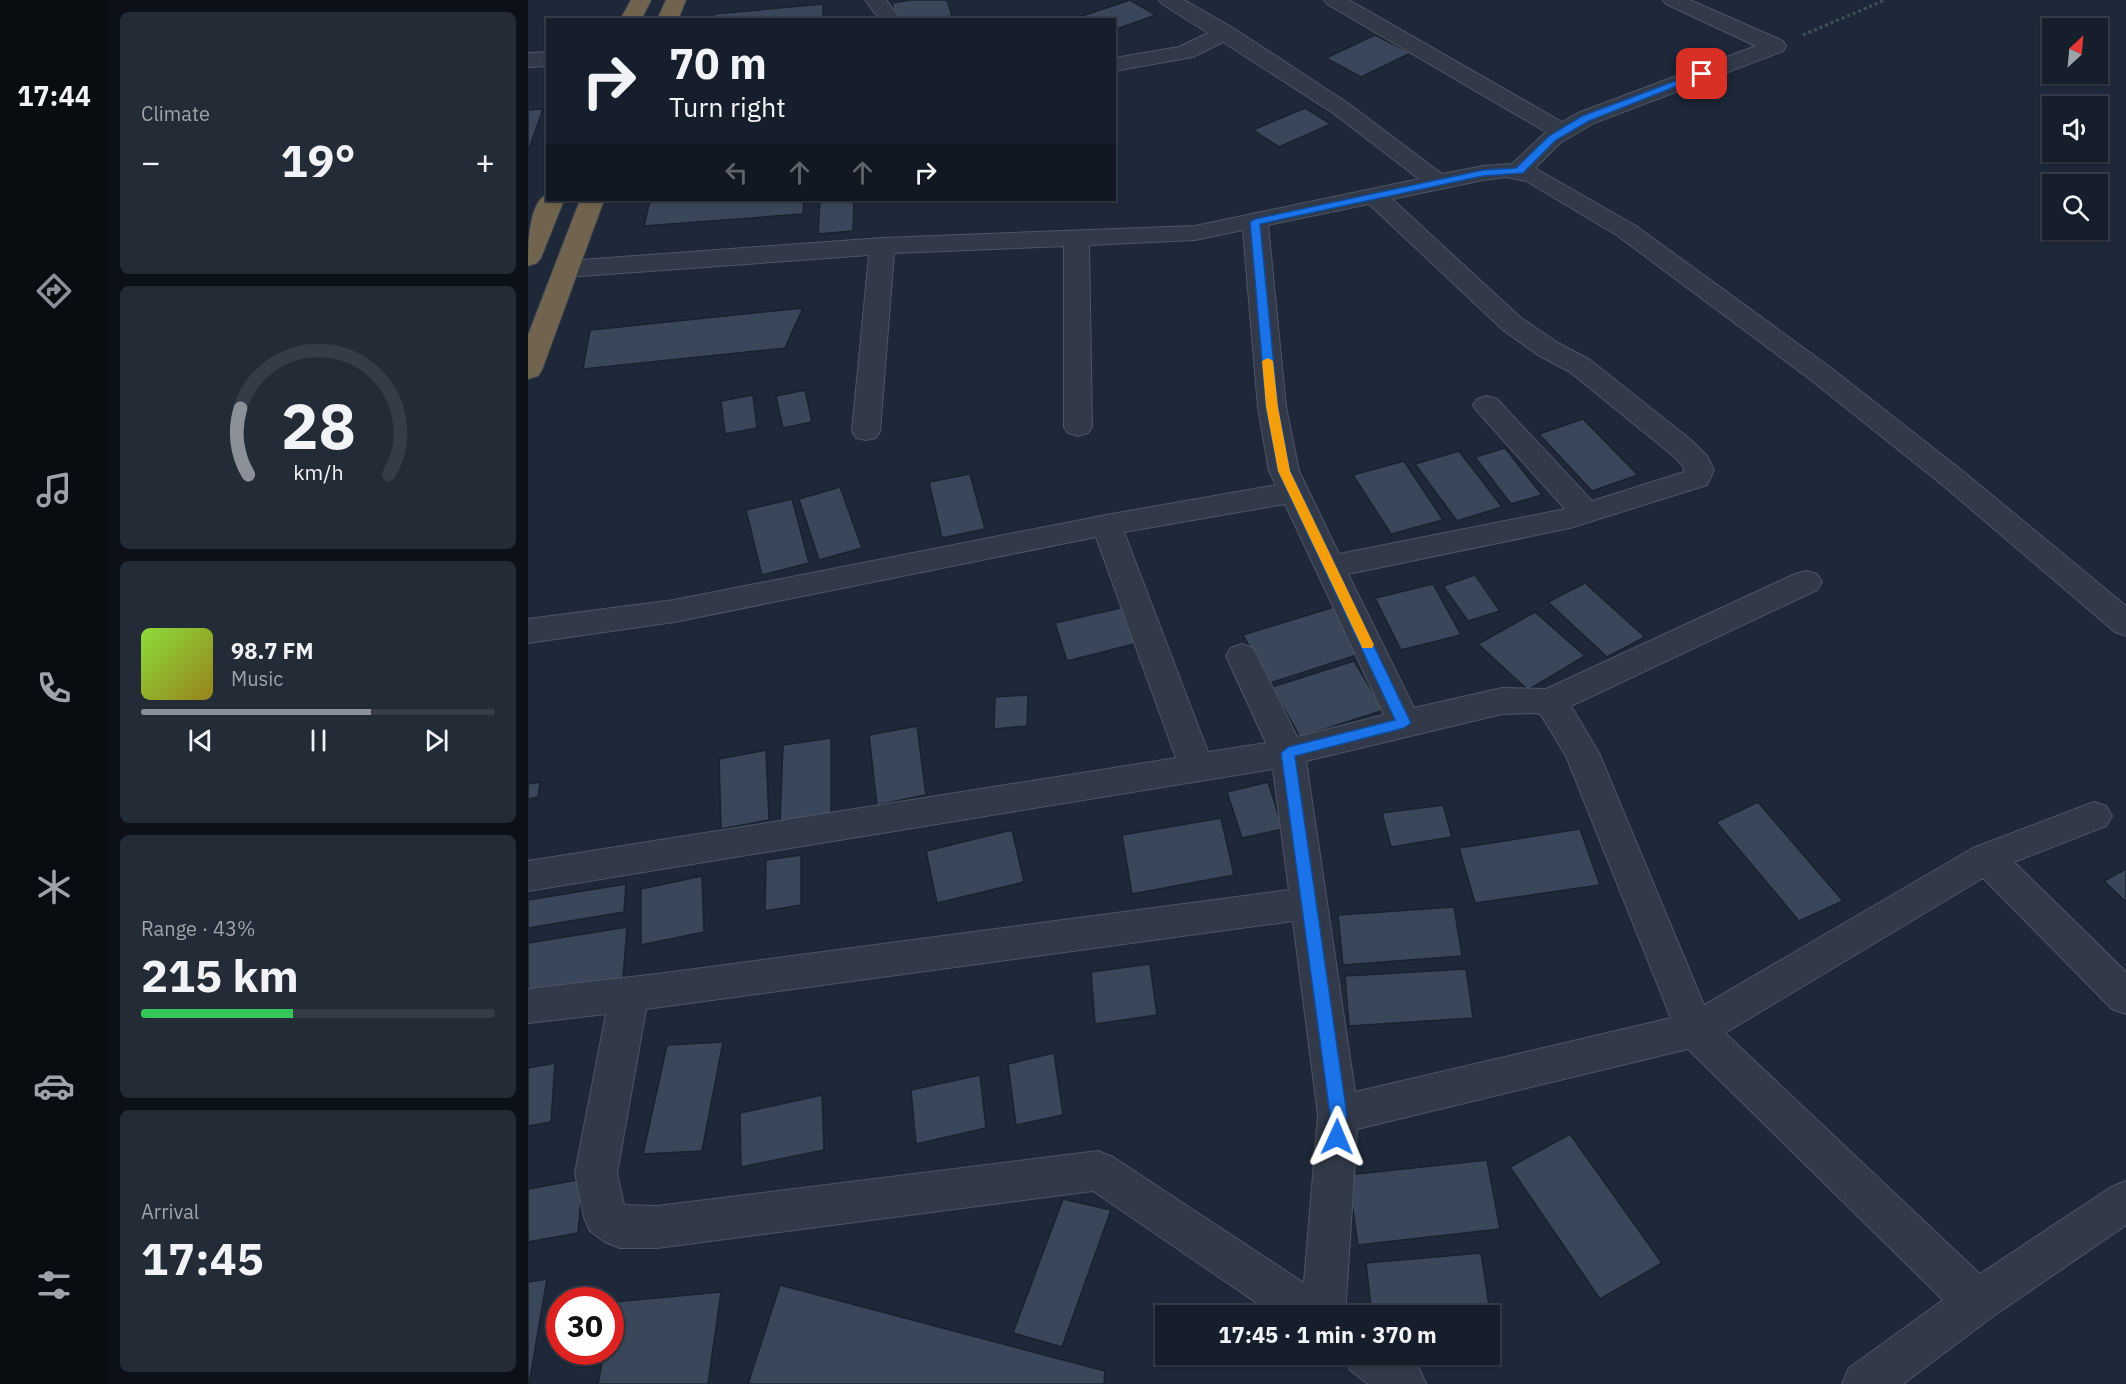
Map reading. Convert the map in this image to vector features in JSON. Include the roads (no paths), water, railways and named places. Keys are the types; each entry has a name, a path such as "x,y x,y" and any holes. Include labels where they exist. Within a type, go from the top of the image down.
{"highway":[{"path":"631,18 641,0"},
{"path":"669,18 676,0"},
{"path":"528,258 552,201"},
{"path":"528,370 592,201"}],"street":[{"path":"875,0 889,18"},
{"path":"1169,0 1225,33 1350,116 1437,183"},
{"path":"1334,0 1562,132"},
{"path":"1519,171 1552,138 1586,118 1775,46 1673,0"},
{"path":"1116,65 1185,52 1225,33"},
{"path":"528,60 546,59"},
{"path":"567,268 882,246 1195,233 1483,173 1519,171 1546,181 1628,231 1821,374 1955,480 2126,624"},
{"path":"1330,567 1586,513 1697,478 1699,470 1697,464 1681,447 1580,366 1512,324 1374,196"},
{"path":"1255,222 1272,407 1284,471 1296,492 1404,723"},
{"path":"1076,239 1078,427"},
{"path":"866,431 882,246"},
{"path":"1487,405 1586,513"},
{"path":"528,631 674,611 1106,525 1296,492"},
{"path":"1106,525 1197,768"},
{"path":"1547,704 1806,582"},
{"path":"1242,656 1288,753 1338,1115 1324,1305"},
{"path":"528,876 1288,753 1404,723 1502,702 1540,700 1553,706 1582,753 1695,1030 1977,1302"},
{"path":"1338,1115 1695,1030 1986,858 2094,816"},
{"path":"1986,858 2126,997"},
{"path":"528,1006 1309,903"},
{"path":"629,994 596,1173 605,1217 620,1227 657,1227 1098,1171 1299,1305"},
{"path":"1866,1384 1977,1302 2126,1202"},
{"path":"1380,1365 1403,1384"}]}
